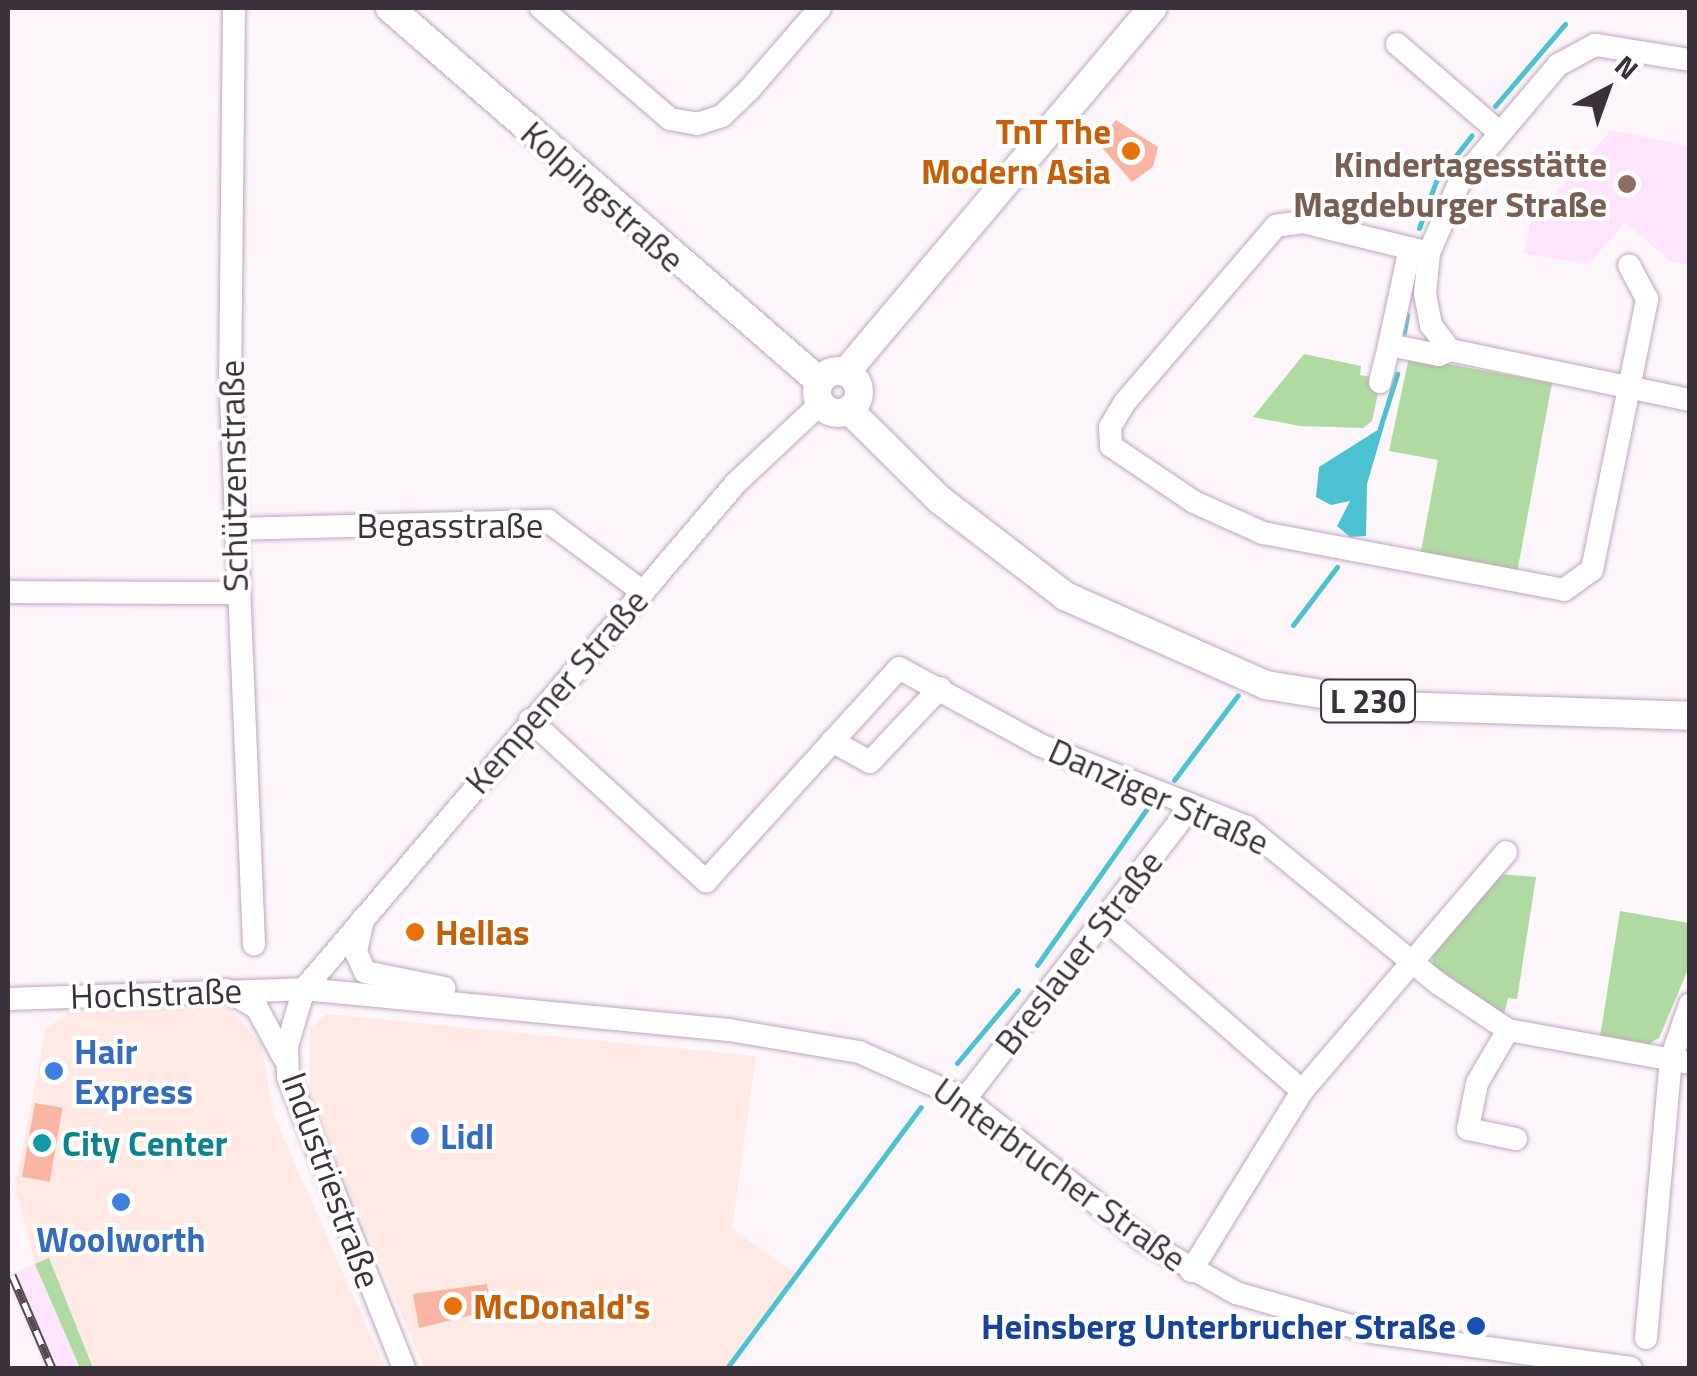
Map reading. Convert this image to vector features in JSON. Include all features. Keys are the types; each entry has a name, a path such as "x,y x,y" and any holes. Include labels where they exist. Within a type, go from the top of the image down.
{"main road":[{"name":"Kolpingstraße","path":"390,8 819,392"},
{"path":"846,372 859,390 849,410 833,413 819,392 846,372 1152,8"},
{"name":"L 230","path":"849,410 940,500 1066,596 1266,685 1395,706 1690,716"}],"street":[{"name":"Schützenstraße","path":"234,8 235,592 254,944"},
{"path":"550,10 670,120 697,124 722,116 820,8"},
{"path":"1397,44 1499,132"},
{"path":"1380,382 1419,250 1460,181 1499,132 1578,49 1619,46 1690,60"},
{"path":"1419,250 1304,222 1276,226 1125,402 1110,427 1111,446 1178,492 1263,533 1564,590 1592,570 1629,388 1647,299 1630,265"},
{"path":"1419,250 1431,325 1450,350"},
{"path":"1389,345 1438,355 1450,350 1690,400"},
{"name":"Kempener Straße","path":"304,989 364,912 819,392"},
{"name":"Begasstraße","path":"234,529 548,521 643,592"},
{"path":"8,592 235,592"},
{"name":"Danziger Straße","path":"530,720 706,881 899,668 1040,744 1192,805 1275,845 1412,962 1508,1030 1680,1061"},
{"path":"832,741 870,762 940,688"},
{"name":"Breslauer Straße","path":"965,1099 1192,805"},
{"path":"1192,1271 1302,1091 1506,852"},
{"path":"364,912 356,952 379,980 520,1008"},
{"path":"1104,918 1302,1091"},
{"name":"Hochstraße","path":"8,1000 304,989"},
{"name":"Unterbrucher Straße","path":"304,989 520,1008 859,1052 965,1099 1192,1271 1266,1303 1372,1332 1631,1368"},
{"name":"Industriestraße","path":"304,989 287,1046 288,1076 404,1368"},
{"path":"226,990 269,1023 288,1076"},
{"path":"1646,1338 1690,1004"},
{"path":"1508,1030 1477,1083 1468,1128 1516,1139"}],"shaded area":[{"name":"Kindertagesstätte Magdeburger Straße","path":"1611,130 1689,146 1689,265 1670,261 1625,222 1588,265 1524,253 1530,223"},
{"path":"229,1007 261,1044 274,1116 385,1368 93,1368 49,1259 35,1264 15,1187 46,1029 69,1012"},
{"path":"327,1014 756,1056 732,1229 797,1274 727,1368 424,1368 310,1096 310,1028"},
{"path":"49,1258 93,1368 44,1368 8,1282 8,1275"}],"green space":[{"path":"1304,354 1361,366 1360,375 1381,379 1372,421 1363,428 1300,426 1253,417"},
{"path":"1409,357 1552,383 1517,573 1420,556 1438,460 1389,451"},
{"path":"1498,874 1536,877 1517,999 1508,998 1504,1014 1433,965 1432,953"},
{"path":"1620,911 1689,923 1689,967 1659,1038 1647,1045 1600,1037"},
{"path":"49,1258 93,1368 80,1368 35,1264"}],"water":[{"path":"1384,426 1367,484 1366,536 1350,537 1337,526 1350,501 1331,505 1316,497 1319,467"}],"building":[{"name":"TnT The Modern Asia","path":"1116,120 1158,147 1153,167 1132,182 1097,142"},
{"name":"City Center","path":"35,1103 63,1108 50,1182 22,1177"},
{"name":"McDonald's","path":"487,1284 492,1310 419,1328 413,1294"}],"waterway":[{"path":"1495,106 1565,24"},
{"path":"1419,228 1436,181 1472,135"},
{"path":"1404,332 1407,315"},
{"path":"1380,428 1397,374"},
{"path":"1293,625 1337,567"},
{"path":"1174,780 1238,695"},
{"path":"1037,965 1148,807"},
{"path":"957,1063 1018,990"},
{"path":"727,1368 921,1107"}],"railway":[{"path":"12,1275 52,1368"}],"place":[{"name":"TnT The Modern Asia","path":"1131,151"},
{"name":"Kindertagesstätte Magdeburger Straße","path":"1627,184"},
{"name":"Hellas","path":"415,932"},
{"name":"Hair Express","path":"54,1071"},
{"name":"Lidl","path":"420,1136"},
{"name":"City Center","path":"42,1143"},
{"name":"Woolworth","path":"121,1202"},
{"name":"McDonald's","path":"453,1306"},
{"name":"Heinsberg Unterbrucher Straße","path":"1476,1326"}]}
